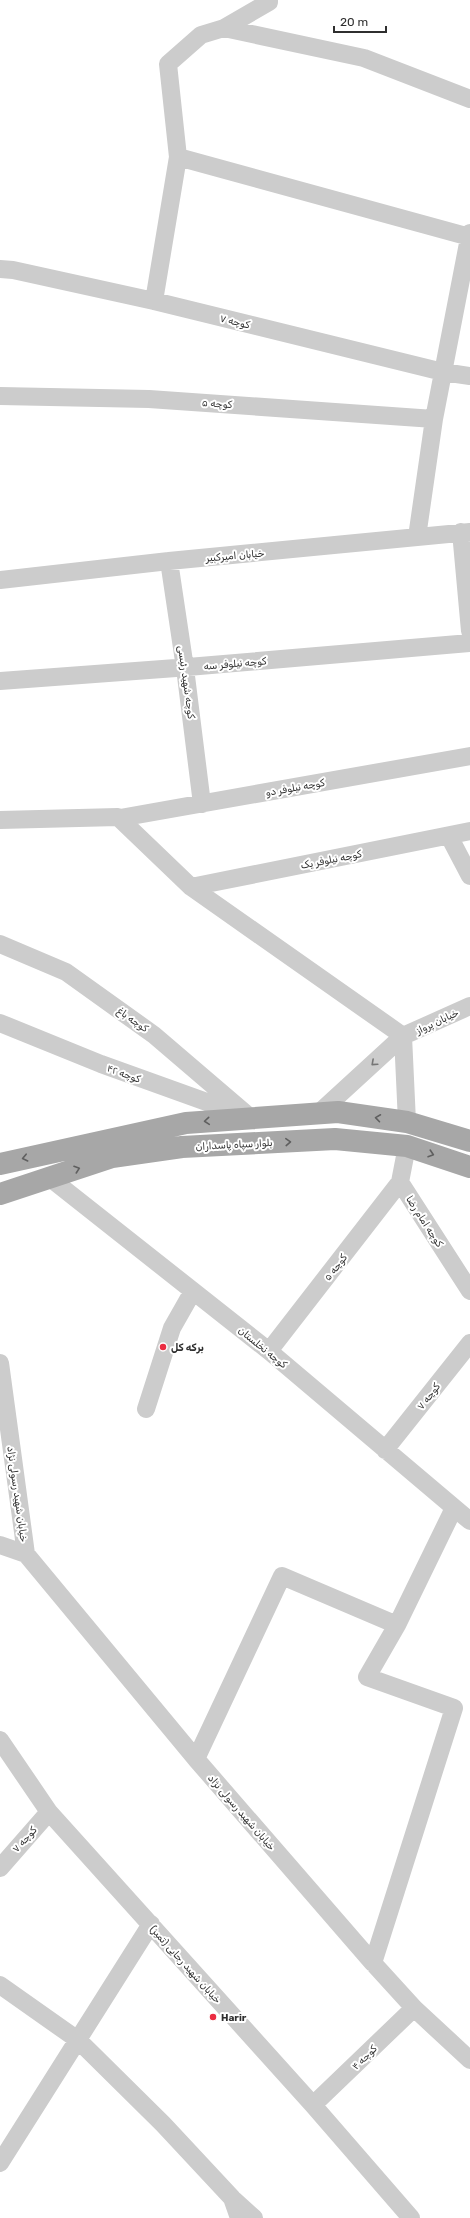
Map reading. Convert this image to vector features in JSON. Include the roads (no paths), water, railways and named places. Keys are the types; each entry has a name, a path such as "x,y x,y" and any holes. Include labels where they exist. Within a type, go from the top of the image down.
{"main road":[{"path":"0,1164 186,1123 338,1112 407,1122 470,1141"},
{"name":"بلوار سپاه پاسداران","path":"0,1194 112,1157 182,1147 336,1139 407,1146 470,1167"}],"street":[{"path":"154,301 178,157 168,64 201,35 224,28 269,2 269,0"},
{"path":"224,28 364,58 470,99"},
{"path":"178,157 470,236 434,419 417,537"},
{"name":"کوچه ۷","path":"0,269 13,270 154,301 443,372 470,376"},
{"name":"کوچه ۵","path":"0,396 149,399 434,419"},
{"path":"466,532 470,630"},
{"name":"خیابان امیرکبیر","path":"0,580 168,561 466,532"},
{"name":"کوچه شهید رئیسی","path":"168,561 185,668 202,804"},
{"name":"کوچه نیلوفر سه","path":"0,681 185,668 470,643"},
{"name":"کوچه نیلوفر دو","path":"0,820 120,818 470,756"},
{"path":"120,818 191,887 403,1036 407,1122"},
{"name":"کوچه نیلوفر یک","path":"191,887 470,831"},
{"path":"449,836 470,876"},
{"name":"کوچه باغ","path":"0,944 66,972 154,1035 251,1118"},
{"name":"خیابان پرواز","path":"319,1113 403,1036 470,1006"},
{"name":"کوچه ۴۲","path":"0,1023 101,1064 251,1118"},
{"path":"400,1182 407,1146"},
{"name":"کوچه نخلستان","path":"50,1178 269,1351 470,1521"},
{"name":"کوچه ۵","path":"269,1351 400,1182"},
{"name":"کوچه امام رضا","path":"400,1182 470,1291"},
{"path":"146,1410 172,1328 193,1291"},
{"name":"کوچه ۷","path":"385,1450 470,1343"},
{"name":"خیابان شهید رسولی نژاد","path":"0,1363 26,1554"},
{"path":"373,1963 454,1708 367,1677 397,1625 454,1508"},
{"name":"خیابان شهید رسولی نژاد","path":"0,1545 26,1554 196,1759 373,1963 414,2008 470,2060"},
{"path":"196,1759 282,1576 397,1625"},
{"name":"خیابان شهید رجایی (تمیز)","path":"0,1740 49,1812 313,2105 411,2218"},
{"name":"کوچه ۷","path":"0,1868 49,1812"},
{"path":"0,2164 150,1924"},
{"path":"0,1985 78,2040 163,2124 232,2198 254,2218"},
{"name":"کوچه ۴","path":"313,2105 414,2008"},
{"path":"232,2198 239,2218"}],"place":[{"name":"برکه کل","path":"163,1347"},
{"name":"Harir","path":"213,2017"}]}
